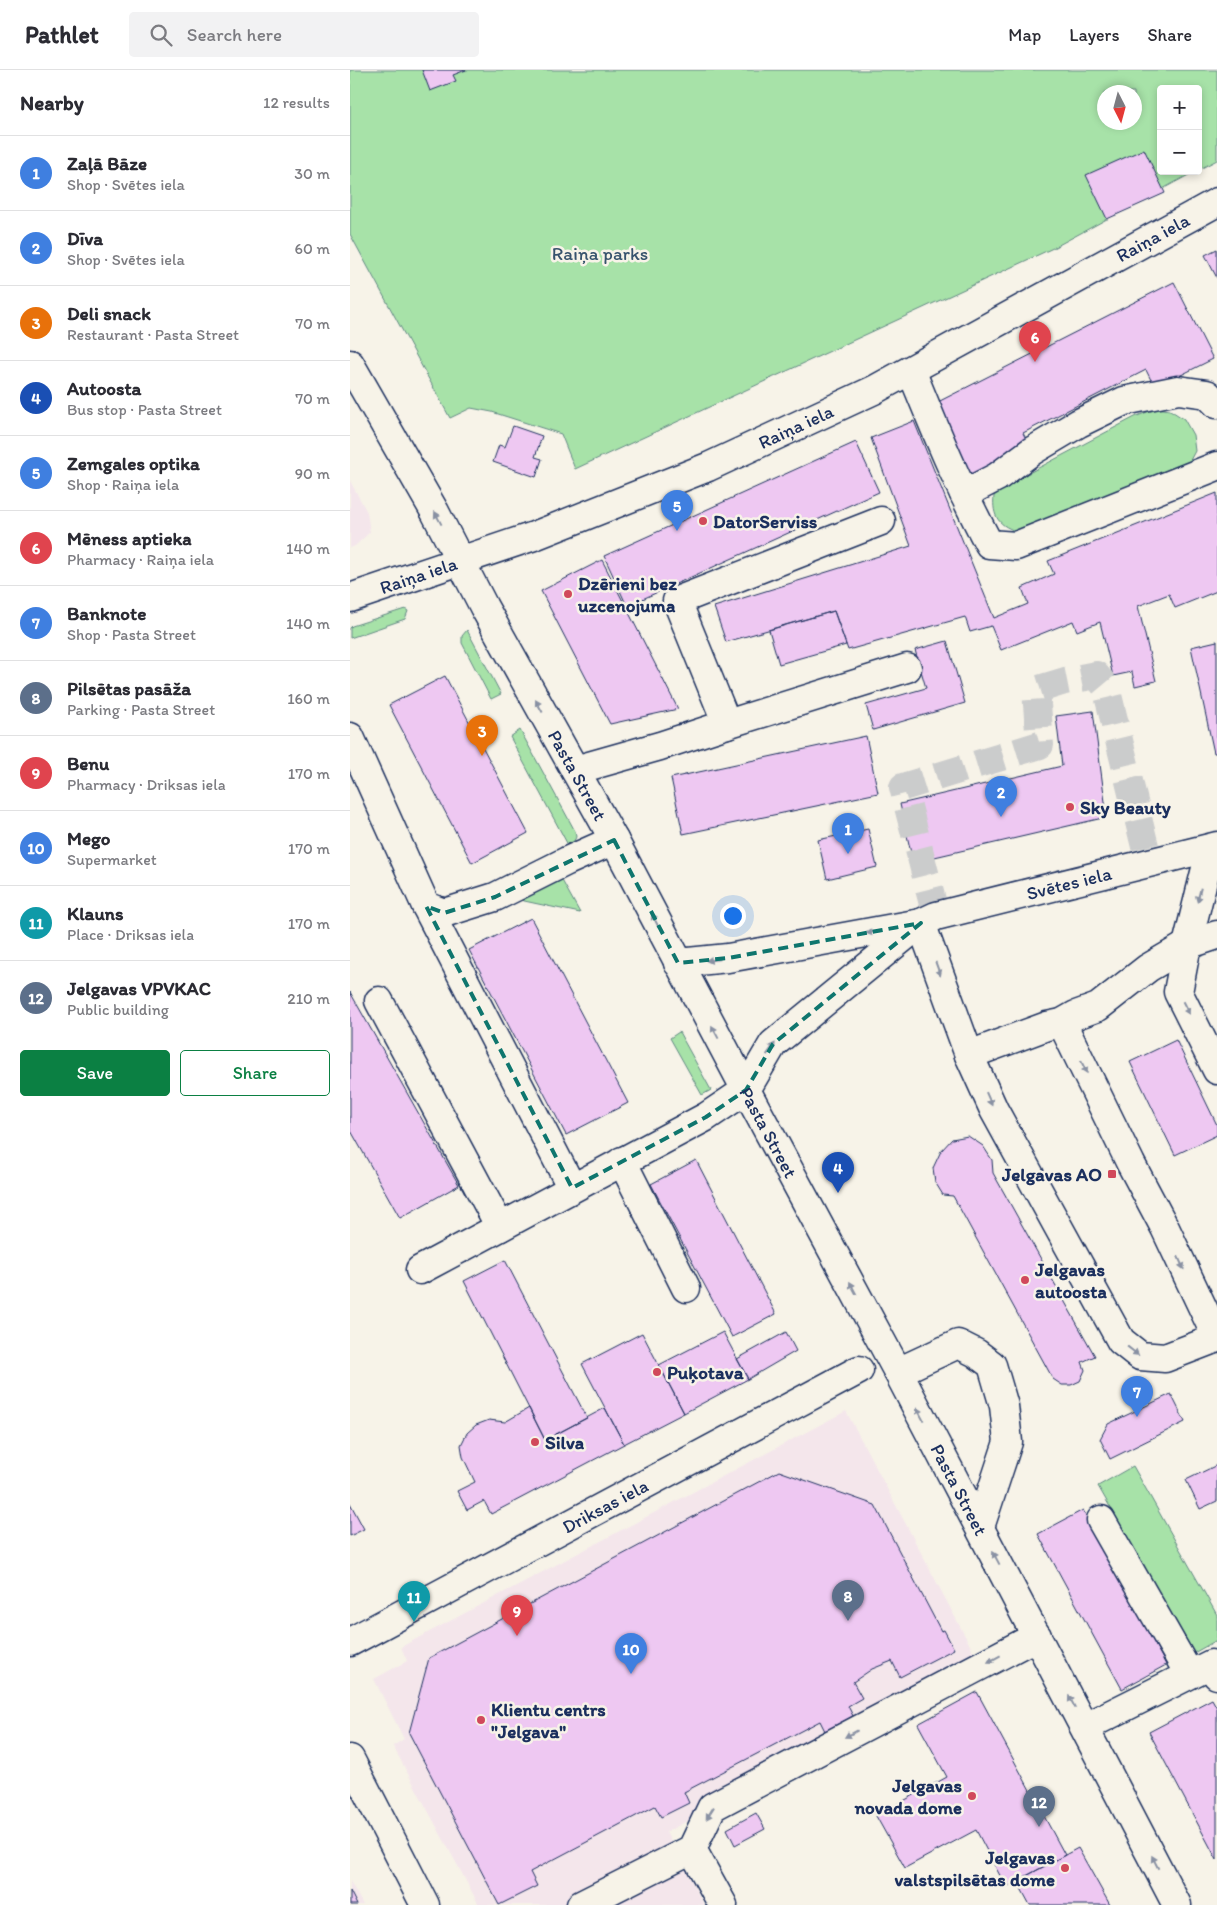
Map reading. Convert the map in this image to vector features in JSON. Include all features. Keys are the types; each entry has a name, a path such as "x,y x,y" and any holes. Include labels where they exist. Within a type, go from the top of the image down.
{"street":[{"name":"Raiņa iela","path":"350,598 534,536 708,467 874,390 1217,202"},
{"name":"Pasta Street","path":"350,364 435,512 460,561 614,840 980,1527 1177,1905"},
{"path":"910,370 940,442 989,544 1016,546 1217,466"},
{"path":"964,494 997,477 1032,451 1080,423 1124,401 1178,390 1207,394 1217,404"},
{"path":"727,724 677,601 881,521"},
{"path":"575,770 660,746 907,668"},
{"path":"350,737 357,770 572,1188"},
{"path":"426,906 444,913 495,897 614,840"},
{"path":"1214,847 1187,945 1178,992 1217,1070"},
{"name":"Svētes iela","path":"746,1090 773,1044 921,923 936,916 1214,847"},
{"path":"921,923 969,1055 994,1110 1121,1341 1140,1356 1165,1358 1217,1338 1196,1298 1165,1228 1131,1164 1062,1023"},
{"name":"Svētes iela","path":"678,963 728,958 921,923"},
{"path":"969,1055 1047,1026 1062,1023 1076,1015 1098,1007 1148,968 1187,945 1217,935"},
{"path":"379,1001 500,1227"},
{"path":"420,1270 706,1117 746,1090"},
{"path":"622,1161 686,1288"},
{"path":"898,1372 958,1344 976,1353 992,1365 1004,1406 1008,1442 980,1527"},
{"name":"Driksas iela","path":"350,1642 859,1370"},
{"path":"1102,1520 1189,1674"},
{"path":"581,1905 692,1849 712,1808 1037,1636"},
{"path":"1085,1727 1211,1664 1217,1675"},
{"path":"350,1759 425,1905"},
{"path":"692,1849 723,1905"}],"highlighted area":[{"path":"614,840 678,963 728,958 921,923 773,1044 746,1090 706,1117 572,1188 426,906 444,913 495,897"}],"shaded area":[{"path":"350,481 367,512 370,532 355,546 350,548"},
{"path":"846,1411 982,1668 666,1832 704,1905 479,1905 393,1746 404,1739 374,1679 407,1661 401,1647"},
{"path":"350,1881 363,1905 350,1905"}],"green space":[{"name":"Raiņa parks","path":"350,70 1217,70 1217,160 1202,168 1202,85 1157,85 1157,175 1189,175 1053,248 575,469 561,434 492,412 471,408 450,418 350,234"},
{"path":"1157,408 1170,410 1184,419 1193,435 1195,451 1187,466 1019,532 1006,527 998,520 994,510 994,496 1008,484 1135,417"},
{"path":"405,609 408,611 405,619 350,638 350,628 352,626"},
{"path":"467,630 501,694 491,699 462,643 462,636"},
{"path":"520,730 575,831 576,837 573,843 568,845 510,737"},
{"path":"559,875 580,913 515,899"},
{"path":"679,1032 711,1090 702,1095 670,1038"},
{"path":"1133,1466 1217,1615 1217,1644 1215,1641 1194,1653 1098,1486"}],"building":[{"path":"422,70 466,70 453,75 456,81 430,91"},
{"path":"1144,149 1165,193 1107,219 1086,175"},
{"path":"1217,249 1217,278 1205,255"},
{"path":"1174,282 1213,359 1155,388 1146,370 1023,433 1032,451 973,481 934,404"},
{"path":"914,421 994,618 1028,604 1022,588 1054,574 1048,561 1217,493 1217,591 1175,608 1169,594 1138,606 1156,681 1135,686 1132,672 1113,676 1100,622 1077,631 1073,621 1001,650 991,626 970,632 965,617 848,650 834,611 726,642 714,607 911,546 871,438"},
{"path":"513,426 542,436 535,457 542,459 536,477 493,462 499,445 505,447"},
{"path":"856,442 879,492 627,606 604,556"},
{"path":"602,560 678,709 610,724 541,591"},
{"path":"834,611 846,645 779,664 769,630"},
{"path":"947,641 965,703 873,730 866,705 926,688 915,650"},
{"path":"1217,641 1217,753 1214,753 1191,647"},
{"path":"445,676 528,833 472,863 389,705"},
{"path":"1093,711 1107,817 913,862 900,804 1062,766 1056,716"},
{"path":"866,736 878,793 683,834 671,778"},
{"path":"868,829 877,867 827,879 818,840"},
{"path":"531,918 628,1103 566,1135 469,950"},
{"path":"350,992 459,1185 400,1218 350,1129"},
{"path":"1176,1040 1217,1125 1217,1135 1175,1155 1130,1062"},
{"name":"Jelgavas autoosta","path":"968,1136 983,1146 992,1160 993,1173 1095,1356 1082,1362 1085,1370 1080,1381 1071,1385 1062,1385 1053,1379 953,1196 943,1195 935,1182 933,1168 941,1151 952,1139"},
{"path":"696,1160 776,1314 732,1337 651,1184"},
{"path":"505,1260 587,1418 545,1440 464,1281"},
{"path":"723,1332 748,1379 684,1413 659,1365"},
{"path":"786,1332 796,1351 748,1379 737,1359"},
{"path":"642,1333 684,1413 624,1444 582,1364"},
{"path":"1171,1394 1185,1422 1110,1459 1100,1439 1108,1424"},
{"path":"529,1408 545,1440 605,1408 624,1444 491,1514 484,1501 467,1510 457,1491 475,1482 463,1457 461,1445 467,1433 476,1425 489,1420 505,1422"},
{"path":"1217,1465 1217,1501 1200,1509 1186,1480"},
{"path":"779,1471 875,1505 941,1631 944,1630 954,1649 900,1677 892,1661 872,1669 853,1682 862,1698 848,1706 853,1716 825,1731 820,1721 684,1792 689,1803 661,1817 655,1806 530,1872 537,1886 499,1905 409,1733 429,1658"},
{"path":"350,1503 364,1529 350,1536"},
{"path":"1083,1510 1166,1665 1122,1689 1038,1534"},
{"name":"Jelgavas novada dome","path":"977,1692 1065,1855 1006,1887 976,1830 905,1868 876,1816 947,1777 918,1724"},
{"path":"1212,1699 1217,1708 1217,1860 1149,1732"},
{"path":"756,1813 765,1829 735,1845 727,1829"},
{"name":"Jelgavas valstspilsētas dome","path":"1078,1848 1110,1905 1030,1905 1017,1881"},
{"path":"350,1891 357,1905 350,1905"}],"tunnel":[{"path":"936,916 903,787 1040,745 1036,690 1065,681 1096,675 1106,687 1149,863"}],"place":[{"name":"Mēness aptieka","path":"1035,362"},
{"name":"DatorServiss","path":"703,521"},
{"name":"Zemgales optika","path":"677,531"},
{"name":"Dzērieni bez uzcenojuma","path":"568,594"},
{"name":"Deli snack","path":"482,756"},
{"name":"Sky Beauty","path":"1070,807"},
{"name":"Dīva","path":"1001,817"},
{"name":"Zaļā Bāze","path":"848,854"},
{"name":"Jelgavas AO","path":"1112,1174"},
{"name":"Autoosta","path":"838,1193"},
{"name":"Jelgavas autoosta","path":"1025,1280"},
{"name":"Puķotava","path":"657,1372"},
{"name":"Banknote","path":"1137,1417"},
{"name":"Silva","path":"535,1442"},
{"name":"Pilsētas pasāža","path":"848,1621"},
{"name":"Klauns","path":"414,1622"},
{"name":"Benu","path":"517,1636"},
{"name":"Mego","path":"631,1674"},
{"name":"Klientu centrs \"Jelgava\"","path":"481,1720"},
{"name":"Jelgavas novada dome","path":"972,1796"},
{"name":"Jelgavas VPVKAC","path":"1039,1827"},
{"name":"Jelgavas valstspilsētas dome","path":"1065,1868"}]}
